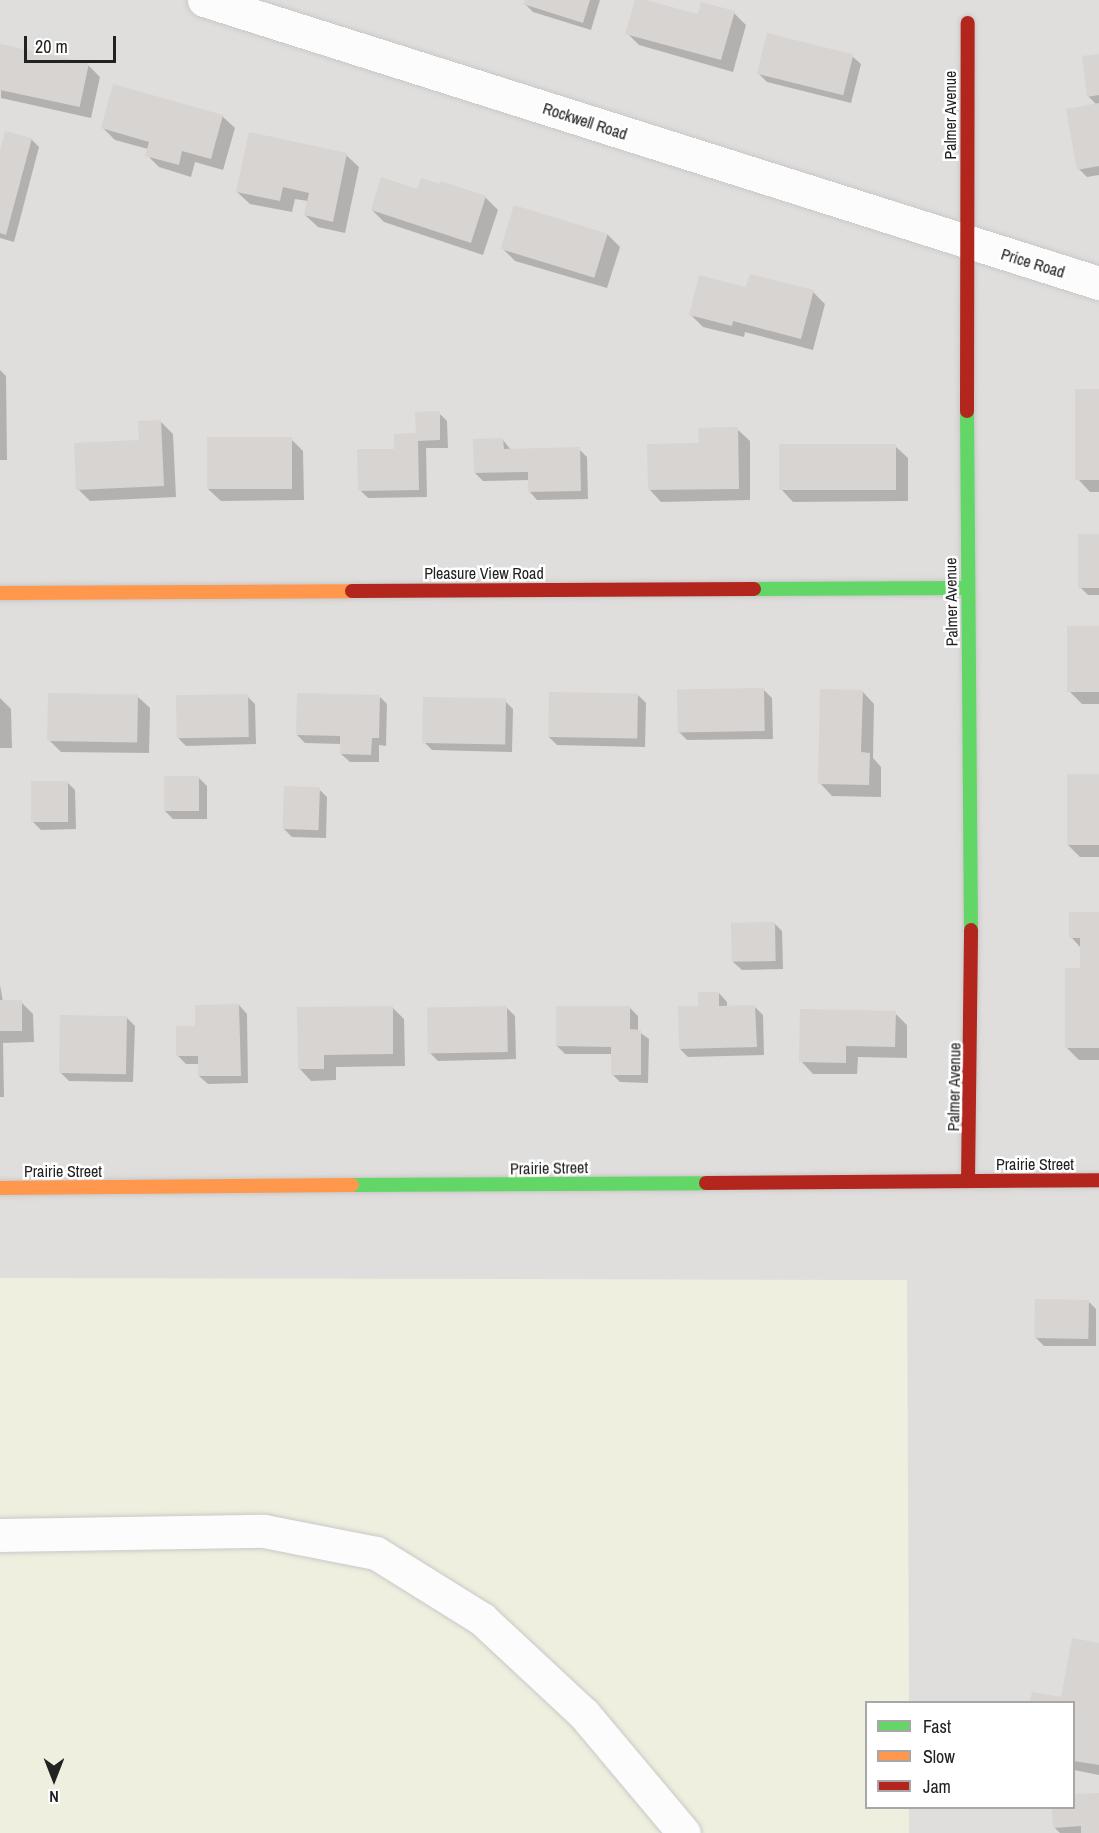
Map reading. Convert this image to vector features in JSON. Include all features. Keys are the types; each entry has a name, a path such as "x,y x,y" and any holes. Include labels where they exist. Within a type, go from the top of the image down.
{"street":[{"name":"Rockwell Road","path":"204,0 966,242"},
{"name":"Palmer Avenue","path":"968,22 967,588 972,1002 968,1180"},
{"name":"Price Road","path":"966,242 1099,283"},
{"name":"Pleasure View Road","path":"0,593 967,588"},
{"name":"Prairie Street","path":"0,1188 1099,1180"},
{"path":"0,1535 264,1531 376,1553 482,1619 584,1714 684,1833"}],"shaded area":[{"path":"0,0 1099,0 1099,1833 0,1833"}],"green space":[{"path":"0,1278 907,1280 909,1701 865,1701 865,1809 909,1809 909,1833 0,1833"}],"building":[{"path":"525,0 590,0 583,23 523,4"},
{"path":"635,0 645,0 698,14 701,2 735,11 721,60 625,34"},
{"path":"767,33 853,55 843,95 757,74"},
{"path":"0,44 89,63 80,107 0,90"},
{"path":"1099,54 1099,95 1087,97 1082,56"},
{"path":"113,84 223,115 211,159 182,151 179,165 145,156 149,142 101,128"},
{"path":"1099,103 1099,166 1077,170 1066,109"},
{"path":"5,131 32,138 6,235 0,233 0,151"},
{"path":"249,132 347,153 333,222 304,215 309,193 283,187 280,201 236,192"},
{"path":"381,177 417,189 421,178 440,184 441,181 486,196 471,243 371,210"},
{"path":"514,205 608,234 594,278 501,249"},
{"path":"750,274 814,290 801,339 733,321 732,326 689,315 699,275 746,287"},
{"path":"1075,389 1099,389 1099,480 1075,480"},
{"path":"440,411 440,440 418,441 419,490 358,491 357,449 394,449 394,434 416,433 415,412"},
{"path":"161,420 164,486 76,490 74,443 139,440 138,421"},
{"path":"738,427 739,489 648,490 647,444 699,443 698,428"},
{"path":"207,437 292,437 292,489 207,489"},
{"path":"503,438 504,449 580,447 581,491 528,492 528,472 474,473 473,439"},
{"path":"779,444 896,444 896,490 779,490"},
{"path":"1078,534 1099,534 1099,588 1078,588"},
{"path":"1067,626 1099,626 1099,692 1067,692"},
{"path":"764,688 765,731 678,733 677,690"},
{"path":"820,689 863,690 861,752 870,753 869,785 818,784"},
{"path":"549,692 638,694 637,739 548,737"},
{"path":"48,693 138,695 137,743 47,741"},
{"path":"297,693 380,695 379,738 372,738 371,755 340,754 340,736 296,735"},
{"path":"248,694 249,737 177,738 176,695"},
{"path":"423,697 506,698 505,744 422,743"},
{"path":"1067,774 1099,774 1099,845 1067,845"},
{"path":"164,776 199,776 199,811 164,811"},
{"path":"31,781 68,781 68,822 31,822"},
{"path":"284,786 320,787 318,830 282,829"},
{"path":"1069,912 1099,912 1099,1048 1065,1048 1065,968 1080,968 1080,938 1069,938"},
{"path":"775,922 776,961 732,962 731,923"},
{"path":"698,992 719,992 719,1006 755,1005 757,1047 679,1049 678,1006 698,1006"},
{"path":"0,1000 22,1000 22,1031 0,1031"},
{"path":"239,1004 241,1076 198,1076 198,1056 176,1056 176,1026 195,1026 195,1005"},
{"path":"393,1006 393,1054 324,1055 324,1069 298,1069 297,1007"},
{"path":"507,1006 508,1052 428,1053 427,1007"},
{"path":"556,1006 630,1006 630,1029 641,1030 641,1075 611,1075 611,1047 556,1046"},
{"path":"800,1009 896,1011 895,1047 846,1046 846,1063 799,1062"},
{"path":"60,1015 127,1016 126,1074 59,1073"},
{"path":"1035,1299 1089,1300 1088,1339 1034,1338"},
{"path":"1072,1638 1099,1643 1099,1765 1075,1761 1075,1701 1030,1701 1032,1692 1061,1697"},
{"path":"1099,1793 1099,1833 1081,1833 1081,1826 1053,1828 1052,1809 1075,1809 1075,1794"}],"traffic: fast":[{"path":"967,411 971,930"},
{"path":"754,589 967,588"},
{"path":"352,1185 706,1183"}],"traffic: slow":[{"path":"0,593 352,591"},
{"path":"0,1188 352,1185"}],"traffic: jam":[{"path":"967,411 968,23"},
{"path":"352,591 754,589"},
{"path":"968,1181 971,930"},
{"path":"706,1183 1099,1180"}]}
